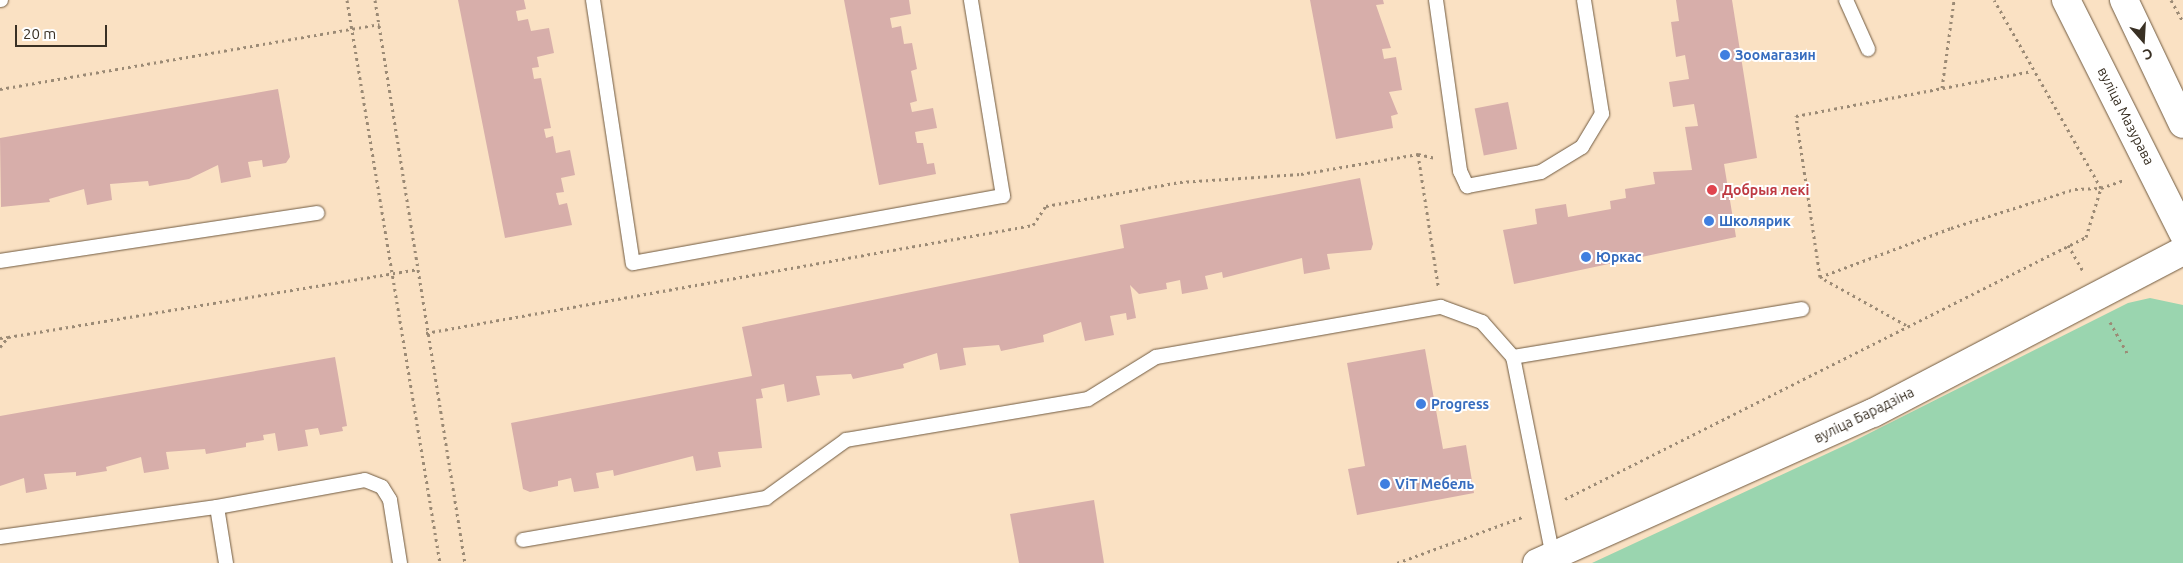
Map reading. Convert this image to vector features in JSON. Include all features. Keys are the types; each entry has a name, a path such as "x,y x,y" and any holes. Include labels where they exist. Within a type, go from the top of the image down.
{"street":[{"name":"вуліца Мазурава","path":"2066,0 2183,233"},
{"path":"2124,0 2183,124"},
{"name":"вуліца Барадзіна","path":"1545,560 1873,413 2183,251"}],"lane":[{"path":"593,0 633,263 1003,196 971,0"},
{"path":"1436,0 1460,171 1467,186 1502,181 1541,172 1582,147 1602,114 1584,0"},
{"path":"1846,0 1868,49"},
{"path":"0,261 317,213"},
{"path":"522,540 766,498 846,440 1088,399 1156,357 1441,307 1482,322 1513,357 1544,510 1545,560"},
{"path":"1513,357 1802,309"},
{"path":"0,537 216,507 365,480 382,487 390,500 400,563"},
{"path":"216,507 226,563"}],"path":[{"path":"348,0 440,563"},
{"path":"376,0 426,333 465,563"},
{"path":"1942,88 1954,0"},
{"path":"1397,563 1544,510 1906,325 2086,237 2101,188 2031,71 1994,0"},
{"path":"2173,0 2183,22"},
{"path":"0,89 379,24"},
{"path":"1820,276 1796,116 2031,71"},
{"path":"1418,154 1441,307"},
{"path":"426,333 1033,226 1046,206 1180,182 1301,174 1418,154 1435,157 1460,171"},
{"path":"1820,276 1951,228 2075,189 2101,188 2126,180"},
{"path":"2068,245 2088,280"},
{"path":"0,338 417,269"},
{"path":"1820,276 1906,325"},
{"path":"2105,313 2128,354"},
{"path":"0,347 8,337"}],"green space":[{"path":"2150,298 2183,305 2183,563 1592,563 1852,442 2128,303"}],"building":[{"path":"458,0 524,0 526,9 516,11 518,21 528,19 531,31 549,28 554,53 537,57 539,67 532,68 534,79 541,78 551,128 544,129 546,138 553,136 556,153 570,150 575,175 561,178 564,192 556,193 559,205 567,203 572,225 505,238"},
{"path":"844,0 909,0 911,14 890,18 892,28 901,26 904,44 912,43 917,69 911,71 917,101 910,103 912,112 933,108 937,128 915,132 917,143 923,143 927,164 934,163 936,174 879,185"},
{"path":"1310,0 1383,0 1384,4 1376,5 1391,48 1382,49 1384,59 1396,57 1402,90 1389,92 1398,114 1391,116 1393,128 1336,139"},
{"path":"1676,0 1732,0 1757,158 1724,164 1736,237 1514,284 1503,230 1537,224 1535,209 1566,204 1568,217 1611,209 1610,201 1626,198 1625,189 1655,184 1653,172 1692,170 1685,127 1698,126 1694,104 1673,107 1669,82 1689,79 1685,55 1676,57 1671,22 1679,21"},
{"path":"278,89 290,157 286,163 263,167 262,160 248,162 251,177 221,183 218,165 189,179 149,186 148,181 110,184 112,200 87,205 84,189 49,199 50,202 1,207 0,138"},
{"path":"1508,102 1517,149 1484,156 1475,108"},
{"path":"1360,178 1373,244 1371,250 1327,254 1330,269 1304,274 1302,258 1223,278 1222,272 1205,276 1208,289 1182,294 1180,280 1166,283 1167,289 1139,294 1130,285 1136,318 1127,320 1126,313 1110,316 1114,335 1085,341 1081,322 1043,335 1044,342 1001,351 999,345 963,348 966,365 940,370 937,353 903,364 904,368 853,379 851,374 816,376 820,395 787,402 784,384 761,389 763,398 756,399 762,448 718,452 721,467 696,471 693,456 614,476 613,470 596,473 599,488 574,492 571,478 558,481 558,486 530,492 523,489 511,423 752,376 742,327 1124,248 1120,225"},
{"path":"1425,349 1443,449 1466,445 1474,493 1357,515 1348,469 1365,466 1347,363"},
{"path":"335,357 347,426 342,427 343,431 320,435 318,428 305,430 308,446 278,451 275,433 263,435 264,440 246,443 246,447 206,454 205,449 166,452 169,469 144,473 141,457 106,467 107,471 76,476 76,472 44,474 47,489 26,493 24,478 0,486 0,416"},
{"path":"1094,500 1104,563 1019,563 1010,514"}],"place":[{"name":"Зоомагазин","path":"1725,55"},
{"name":"Добрыя лекі","path":"1712,190"},
{"name":"Школярик","path":"1709,221"},
{"name":"Юркас","path":"1586,257"},
{"name":"Progress","path":"1421,404"},
{"name":"ViT Мебель","path":"1385,484"}]}
